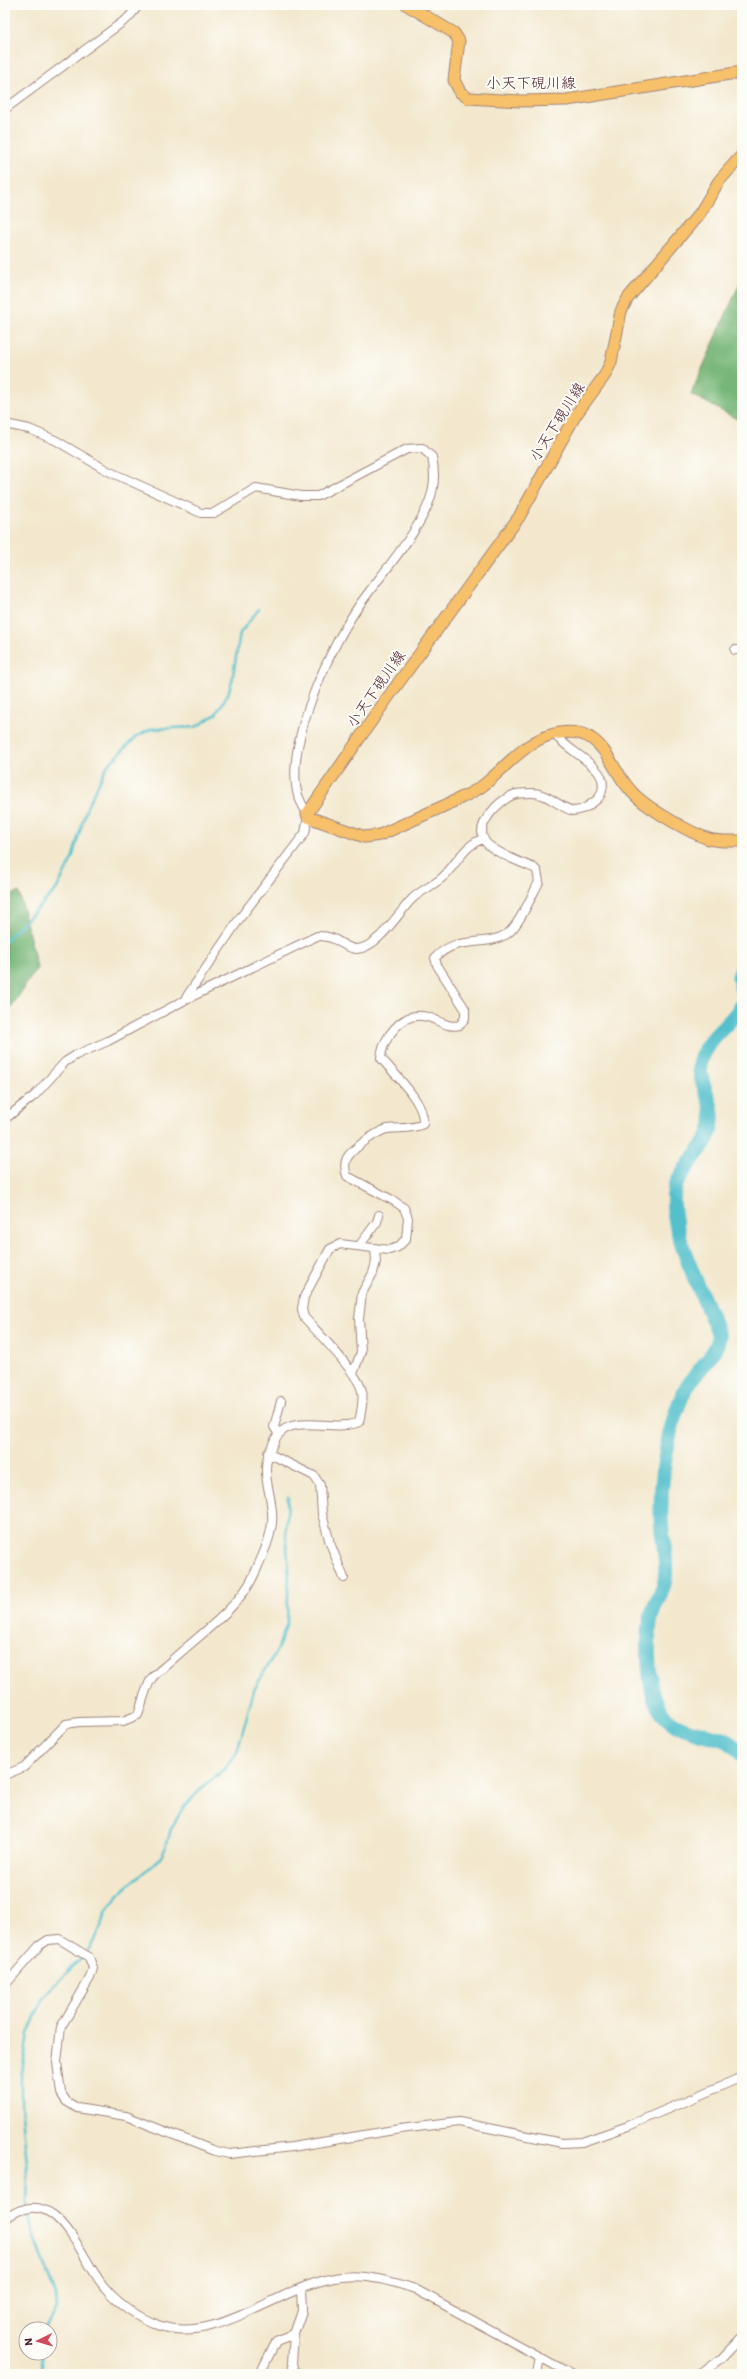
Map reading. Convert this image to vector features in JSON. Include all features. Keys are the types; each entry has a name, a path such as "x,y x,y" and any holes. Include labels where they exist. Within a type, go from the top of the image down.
{"main road":[{"name":"小天下硯川線","path":"407,5 454,33 459,41 454,80 460,92 468,98 520,101 566,100 742,72"},
{"name":"小天下硯川線","path":"307,816 386,700 519,516 569,427 605,375 611,362 621,311 628,298 700,213 719,180 742,155"},
{"path":"307,816 365,837 380,835 481,787 519,752 538,741 554,734 576,733 590,736 603,747 626,786 638,798 673,821 709,839 742,841"}],"street":[{"path":"5,108 128,18 139,5"},
{"path":"5,424 29,429 56,440 108,471 201,513 214,513 256,488 301,496 318,496 406,449 422,448 432,457 433,489 424,511 384,573 362,601 332,653 311,697 296,762 297,792 307,816 305,833 240,918 185,1000"},
{"path":"5,1775 24,1767 66,1724 79,1722 123,1721 138,1715 152,1679 244,1593 266,1547 272,1523 272,1510 264,1476 268,1453 279,1434 287,1427 308,1425 350,1426 359,1422 362,1409 362,1390 353,1374 304,1317 302,1309 304,1296 330,1249 340,1244 389,1250 398,1247 406,1239 408,1218 404,1208 394,1201 347,1176 345,1170 347,1158 370,1137 386,1129 415,1128 423,1124 424,1118 416,1101 381,1058 384,1044 398,1025 413,1017 423,1016 451,1026 460,1025 465,1018 465,1009 437,965 435,958 445,948 508,934 516,924 540,882 537,871 534,868 489,846 484,840 483,825 488,817 501,802 513,795 533,792 573,811 585,808 598,800 602,792 603,781 599,772 565,746 554,734"},
{"path":"5,1119 35,1096 65,1062 108,1042 185,1000 317,936 336,938 348,947 357,949 366,946 392,926 412,899 443,877 475,841 484,840"},
{"path":"360,1246 377,1222 378,1215"},
{"path":"353,1374 361,1352 359,1319 362,1293 373,1273 376,1262 375,1248"},
{"path":"279,1434 274,1427 282,1401"},
{"path":"268,1453 314,1476 320,1485 322,1514 330,1543 344,1578"},
{"path":"5,1985 39,1946 48,1940 59,1939 89,1957 93,1968 90,1978 61,2027 57,2062 61,2093 66,2102 78,2108 126,2116 212,2150 229,2154 292,2147 424,2125 460,2122 562,2143 582,2142 628,2126 742,2077"},
{"path":"5,2219 15,2212 25,2209 42,2208 58,2217 105,2288 128,2309 160,2325 180,2329 205,2327 226,2321 301,2288 341,2277 364,2276 390,2281 415,2289 571,2374"},
{"path":"295,2374 292,2363 294,2334 302,2311 301,2288"},
{"path":"260,2374 276,2341 294,2334"},
{"path":"701,2374 721,2359 742,2337"},
{"path":"537,2374 540,2357"}],"green space":[{"path":"742,278 742,422 691,394"},
{"path":"19,892 37,968 5,1017 5,897"}],"waterway":[{"path":"5,941 56,890 72,859 87,807 107,766 136,737 151,729 196,727 216,714 228,694 232,681 240,633 259,609"},
{"path":"742,969 739,977 742,990"},
{"path":"742,1005 706,1047 702,1055 700,1072 712,1110 711,1128 705,1142 679,1178 673,1201 675,1219 680,1240 719,1337 710,1357 691,1381 681,1399 669,1438 662,1479 661,1507 666,1573 663,1589 652,1614 648,1649 652,1690 660,1710 669,1720 679,1726 724,1740 734,1746 742,1754"},
{"path":"49,2321 57,2306 56,2296 33,2235 27,2206 28,2173 21,2105 21,2078 28,2034 43,1998 52,1987 85,1955 97,1936 107,1911 119,1894 161,1857 166,1847 171,1829 183,1808 203,1787 225,1769 237,1752 254,1690 278,1648 287,1622 289,1572 286,1536 288,1497"},
{"path":"42,2361 43,2374"}]}
